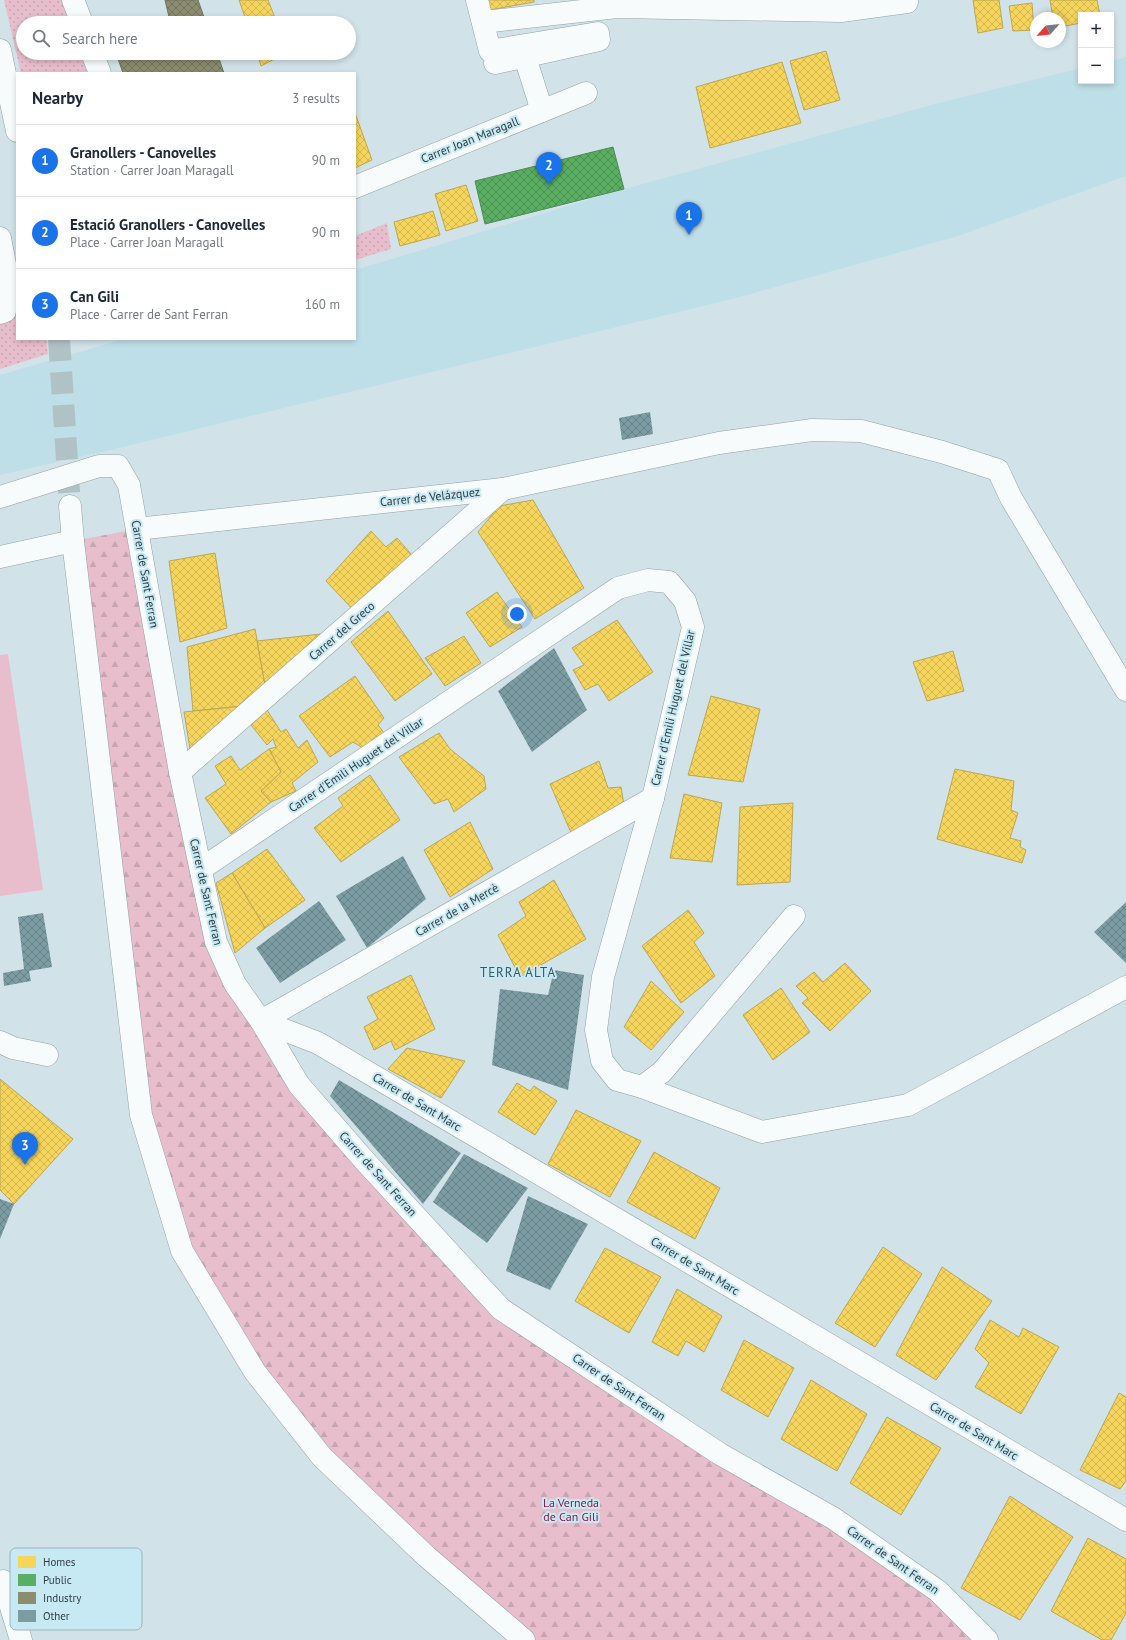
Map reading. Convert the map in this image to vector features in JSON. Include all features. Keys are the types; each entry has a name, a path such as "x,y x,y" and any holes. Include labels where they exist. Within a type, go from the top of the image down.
{"street":[{"path":"73,0 79,16"},
{"path":"478,0 493,57"},
{"path":"483,22 617,7 841,10 907,2"},
{"path":"598,33 599,40 525,57 493,57 598,33"},
{"path":"0,50 16,125"},
{"path":"525,57 542,111"},
{"path":"95,60 100,72"},
{"name":"Carrer Joan Maragall","path":"356,187 586,93"},
{"path":"0,238 9,285 5,311 0,313"},
{"name":"Carrer de Velázquez","path":"138,529 503,489 719,443 812,430 861,431 942,452 998,470 1011,498 1126,690"},
{"name":"Carrer de Sant Ferran","path":"0,497 99,466 118,466 129,485 180,772 216,942 235,984 261,1021 299,1085 364,1160 501,1309 720,1454 833,1518 938,1591 987,1640"},
{"name":"Carrer del Greco","path":"180,772 503,489"},
{"path":"70,506 141,1115 182,1251 255,1372 322,1457 426,1556 524,1640"},
{"path":"0,557 73,541"},
{"name":"Carrer d'Emili Huguet del Villar","path":"201,869 618,588 648,580 669,582 685,601 693,627 653,798 603,977 596,1030 602,1061 617,1080 642,1087 762,1132 908,1105 1126,987"},
{"name":"Carrer de la Mercè","path":"261,1021 653,798"},
{"path":"642,1087 662,1072 794,916"},
{"name":"Carrer de Sant Marc","path":"261,1021 318,1043 1126,1520"},
{"path":"0,1042 13,1048 47,1055"},
{"path":"1,1581 10,1608"},
{"path":"18,1630 21,1640"}],"shaded area":[{"path":"1126,57 1126,176 958,236 740,297 119,448 0,475 0,375 121,340 356,340 356,270 624,189 946,101 1078,69 1078,84 1114,84 1114,60"}],"green space":[{"path":"4,0 64,0 69,16 16,16 16,52"},
{"path":"18,60 83,60 87,72 21,72"},
{"path":"387,223 391,249 356,260 356,236"},
{"path":"16,310 16,340 46,340 48,354 0,369 0,316"},
{"name":"La Verneda de Can Gili","path":"137,529 216,942 299,1085 501,1309 938,1591 987,1640 524,1640 322,1457 182,1251 141,1115 73,541"},
{"path":"8,654 43,890 0,896 0,655"}],"building: Homes":[{"path":"239,0 268,0 274,16 245,16"},
{"path":"486,0 534,0 534,2 489,10"},
{"path":"973,0 999,0 1003,28 978,33"},
{"path":"1050,0 1097,0 1099,12 1078,12 1078,24 1066,26 1066,12 1052,12"},
{"path":"1032,3 1033,12 1030,12 1030,30 1013,31 1009,6"},
{"path":"826,51 840,100 804,110 790,61"},
{"path":"259,60 273,60 261,66"},
{"path":"782,62 801,123 710,148 696,87"},
{"path":"356,116 372,160 356,168"},
{"path":"466,185 478,221 446,231 435,194"},
{"path":"433,211 440,235 400,246 394,222"},
{"path":"533,500 584,588 535,619 478,532 499,506"},
{"path":"371,531 386,547 397,538 419,563 359,616 326,581"},
{"path":"215,553 227,628 180,642 169,561"},
{"path":"497,592 522,627 490,647 466,613"},
{"path":"388,611 432,674 395,701 351,642"},
{"path":"617,620 653,672 609,701 598,684 585,690 573,670 584,665 572,648"},
{"path":"255,629 265,685 243,706 193,711 187,647"},
{"path":"321,634 265,685 257,641"},
{"path":"464,636 481,663 445,686 425,658"},
{"path":"953,651 964,691 927,701 913,662"},
{"path":"355,676 384,718 378,725 385,734 363,748 353,742 330,757 299,716"},
{"path":"711,696 760,709 743,782 688,775"},
{"path":"243,706 191,755 184,712"},
{"path":"267,710 281,732 286,729 298,748 307,740 318,762 292,783 296,791 271,802 261,791 281,772 269,749 276,747 273,739 267,745 251,725"},
{"path":"439,733 450,749 484,776 486,789 454,812 448,799 434,804 399,757"},
{"path":"269,749 281,772 261,791 271,802 231,834 205,798 226,784 215,766 231,756 240,770"},
{"path":"599,761 608,788 621,787 624,805 572,835 550,784"},
{"path":"955,769 1014,781 1011,810 1018,813 1010,838 1021,841 1020,847 1026,850 1022,863 937,839"},
{"path":"370,775 400,820 341,862 314,828 343,806 338,798"},
{"path":"684,794 722,803 712,862 670,858"},
{"path":"793,803 790,882 737,885 740,807"},
{"path":"470,822 493,869 450,897 424,850"},
{"path":"267,849 305,900 265,928 232,873"},
{"path":"232,873 265,928 235,953 216,883"},
{"path":"554,880 586,939 520,977 498,935 526,916 519,902"},
{"path":"688,910 704,933 694,942 715,976 681,1003 642,946"},
{"path":"845,963 871,991 830,1031 802,1003 808,998 796,986 814,972 823,982"},
{"path":"411,975 435,1029 395,1050 391,1041 374,1050 364,1027 378,1019 367,997"},
{"path":"651,981 684,1012 651,1050 624,1027"},
{"path":"781,988 810,1032 773,1060 743,1015"},
{"path":"407,1048 465,1061 441,1098 388,1069"},
{"path":"0,1079 73,1139 14,1204 0,1190"},
{"path":"517,1083 530,1091 534,1086 557,1101 535,1135 498,1112"},
{"path":"576,1110 641,1141 610,1197 548,1164"},
{"path":"654,1152 720,1188 695,1239 627,1202"},
{"path":"883,1247 922,1274 875,1347 835,1323"},
{"path":"605,1248 661,1277 629,1333 575,1301"},
{"path":"942,1267 992,1301 936,1380 896,1355"},
{"path":"677,1289 722,1316 704,1352 686,1341 678,1356 652,1342"},
{"path":"990,1320 1019,1337 1023,1328 1059,1347 1021,1414 975,1387 989,1363 975,1349"},
{"path":"744,1340 794,1368 768,1417 721,1390"},
{"path":"811,1380 867,1414 837,1471 781,1439"},
{"path":"1119,1393 1126,1397 1126,1481 1120,1489 1080,1470"},
{"path":"887,1417 941,1448 901,1515 850,1483"},
{"path":"1010,1496 1073,1537 1020,1620 961,1588"},
{"path":"1088,1538 1126,1559 1126,1613 1111,1640 1102,1640 1051,1611"}],"building: Public":[{"path":"613,147 624,189 485,224 475,181"}],"building: Industry":[{"path":"165,0 198,0 204,16 169,16"},
{"path":"118,60 219,60 224,72 123,72"}],"building: Other":[{"path":"650,412 653,434 622,440 619,418"},
{"path":"554,648 587,710 532,752 498,691"},
{"path":"403,856 426,899 367,948 336,896"},
{"path":"319,901 346,940 280,983 256,948"},
{"path":"1126,902 1126,963 1094,932"},
{"path":"43,913 52,967 29,971 31,981 4,986 3,973 24,969 18,917"},
{"path":"554,970 584,975 568,1090 492,1065 500,989 548,995"},
{"path":"339,1080 461,1153 423,1204 330,1096"},
{"path":"464,1154 528,1188 487,1243 433,1202"},
{"path":"528,1196 588,1224 550,1290 506,1271"},
{"path":"0,1199 14,1204 0,1239"}],"tunnel":[{"path":"59,340 70,506"}],"place":[{"name":"Estació Granollers - Canovelles","path":"549,185"},
{"name":"Granollers - Canovelles","path":"689,235"},
{"name":"Can Gili","path":"25,1165"}],"district":[{"name":"TERRA ALTA","path":"518,972"}]}
